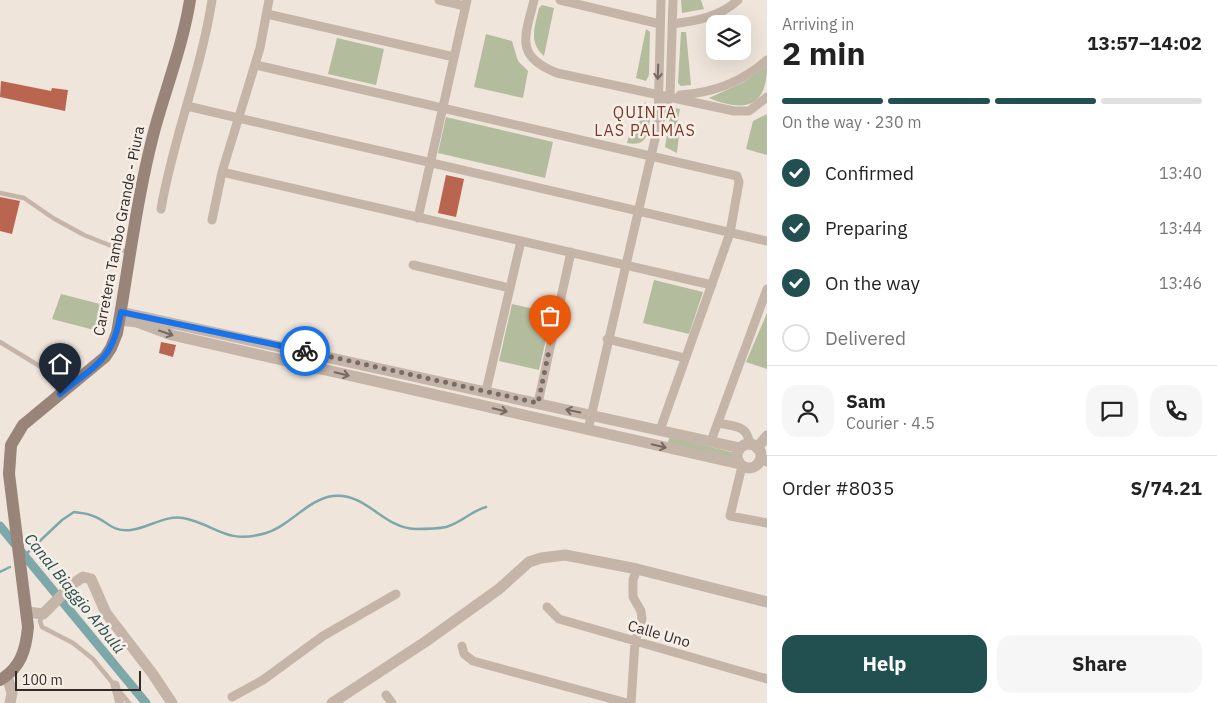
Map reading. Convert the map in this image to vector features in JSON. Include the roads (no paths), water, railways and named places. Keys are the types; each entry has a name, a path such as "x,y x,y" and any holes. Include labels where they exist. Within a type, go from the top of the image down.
{"main road":[{"name":"Carretera Tambo Grande - Piura","path":"3,678 19,662 24,652 28,627 10,489 9,459 11,446 24,425 89,371 112,348 120,316 139,200 153,137 179,54 190,0"}],"street":[{"path":"161,208 168,166 205,39 212,0"},
{"path":"212,220 222,172 256,65 267,14 268,0"},
{"path":"418,218 466,3 439,0"},
{"path":"534,0 525,39 526,48 537,64 557,73 742,112 756,108 767,98"},
{"path":"560,0 660,24"},
{"path":"658,126 657,94 661,0"},
{"path":"588,430 637,211 658,126 670,96 673,0"},
{"path":"672,24 705,19 717,14 738,0"},
{"path":"267,14 454,56"},
{"path":"670,96 704,93 726,86 750,73 767,60"},
{"path":"256,65 737,176 739,182 730,233 660,430"},
{"path":"187,106 767,241"},
{"path":"222,172 712,285"},
{"path":"486,391 521,241"},
{"path":"538,403 571,252"},
{"path":"413,265 510,288"},
{"path":"711,441 767,289"},
{"path":"120,316 486,391 711,441 749,447 761,454 764,460 750,468 172,335 120,316"},
{"path":"607,339 685,358"},
{"path":"718,423 743,428 748,435 749,447"},
{"path":"767,436 737,457 741,465 730,516 767,523"},
{"path":"332,703 425,642 500,589 529,562 541,558 565,555 637,569 767,602"},
{"path":"631,703 635,642 642,620 641,611 634,597 634,580 637,569"},
{"path":"27,612 42,614 74,583 83,577 91,579 106,613 152,673 172,703"},
{"path":"232,697 263,680 323,636 396,594"},
{"name":"Calle Uno","path":"548,607 559,619 767,679"},
{"path":"462,646 464,654 473,661 627,703"},
{"path":"3,678 12,693 10,703"},
{"path":"115,684 120,703"},
{"path":"386,695 392,703"}],"lane":[{"path":"0,192 24,198 53,218 84,235 130,254"},
{"path":"0,342 71,385"},
{"path":"42,614 40,621 42,627 73,643 93,659 129,703"}],"waterway":[{"path":"24,556 62,520 74,512 91,515 114,528 124,530 137,529 170,518 183,518 195,521 222,533 241,537 275,530 315,502 333,496 345,496 355,499 393,523 415,529 446,527 486,507"},
{"name":"Canal Biaggio Arbulú","path":"0,526 146,703"},
{"path":"0,572 10,567"}],"district":[{"name":"QUINTA LAS PALMAS","path":"645,121"}]}
